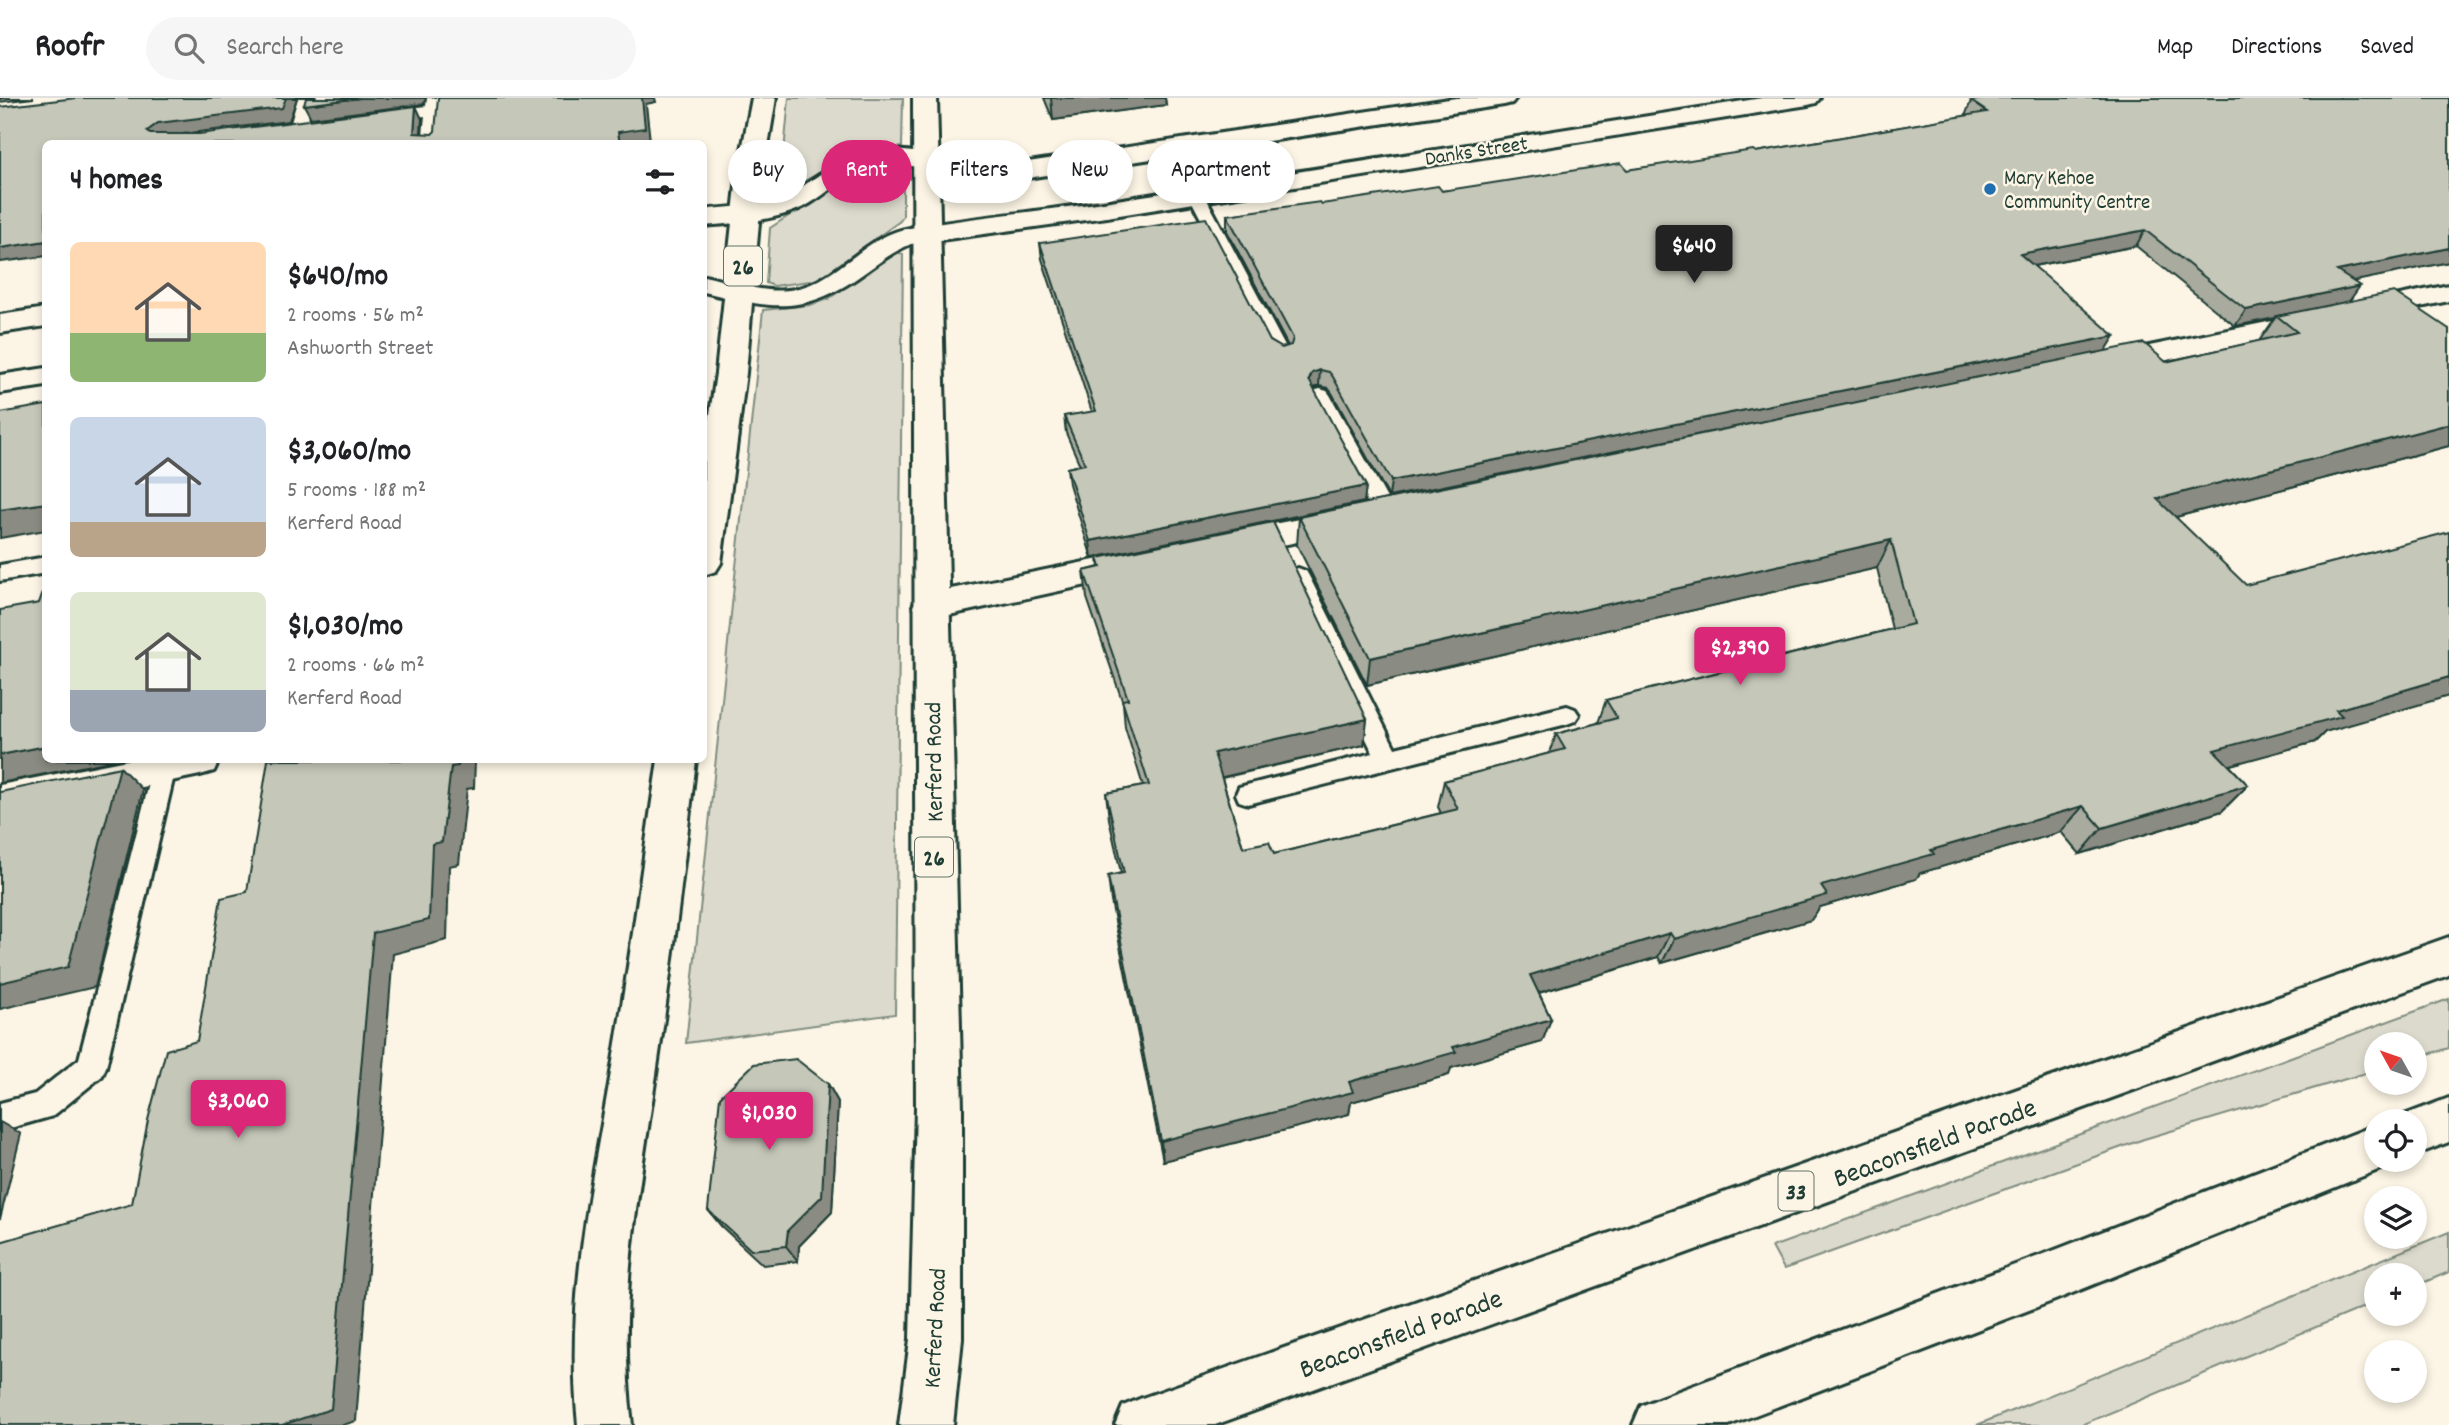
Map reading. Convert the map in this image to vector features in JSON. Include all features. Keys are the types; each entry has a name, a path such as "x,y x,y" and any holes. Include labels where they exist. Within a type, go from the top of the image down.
{"main road":[{"name":"26","path":"707,540 740,292 750,176 764,98"},
{"name":"Kerferd Road","path":"925,98 926,161"},
{"name":"Danks Street","path":"1033,170 1504,98"},
{"name":"Danks Street","path":"1295,178 1808,98"},
{"name":"Danks Street","path":"707,218 791,203 861,161 896,157 926,161"},
{"name":"Danks Street","path":"707,285 776,299 810,295 827,288 892,241 1147,201"},
{"name":"Kerferd Road","path":"926,203 939,1108 936,1339 926,1425"},
{"path":"2073,370 2449,293"},
{"path":"0,324 42,318"},
{"path":"0,384 42,378"},
{"path":"1196,551 1398,510"},
{"path":"930,606 1156,559"},
{"path":"0,801 182,763"},
{"path":"605,1425 600,1385 601,1290 609,1223 636,1061 677,763"},
{"name":"Beaconsfield Parade","path":"1142,1425 2449,956"},
{"path":"2427,1128 2449,1120"},
{"path":"1660,1425 2055,1275 2364,1153"}],"lane":[{"path":"298,126 306,98"},
{"path":"366,118 435,104 430,140"},
{"path":"1201,203 1282,356"},
{"path":"1320,395 1398,510"},
{"path":"1278,534 1388,759"},
{"path":"0,573 42,566"},
{"path":"1248,794 1567,715"},
{"path":"0,1117 43,1105 92,1068 182,763"}],"shaded area":[{"path":"789,98 903,98 902,140 821,140 821,172 807,180 807,140 785,140"},
{"path":"821,195 821,203 903,203 903,216 900,221 817,280 774,286 766,283 770,228"},
{"path":"895,252 903,254 895,1014 686,1043 763,310 810,305 828,299"},
{"path":"2449,999 2449,1048 2427,1054 2427,1032 2364,1032 2364,1074 2144,1139 1784,1269 1772,1247"},
{"path":"2449,1232 2449,1272 2427,1281 2427,1263 2373,1263 2407,1249 2427,1249 2427,1241"},
{"path":"2364,1267 2364,1307 2081,1425 1977,1425"}],"building":[{"path":"76,98 286,98 282,108 158,123 147,131 150,134 199,134 416,106 414,133 432,134 435,131 438,98 642,98 645,128 618,132 619,140 42,140 42,242 0,248 0,107"},
{"path":"306,98 360,98 304,105"},
{"path":"1989,98 2449,98 2449,248 2337,271 2360,286 2246,310 2145,230 2020,254 2115,336 1391,481 1333,377 1329,372 1320,370 1312,373 1309,380 1366,486 1090,541 1067,468 1085,464 1064,416 1096,411 1040,243 1206,218 1270,341 1282,348 1291,345 1293,338 1227,215 1438,186 1442,191 1621,163 1627,170 1753,150 1756,152 1987,112 1971,101"},
{"path":"2394,292 2449,329 2449,424 2157,499 2246,585 2449,532 2449,677 2336,710 2342,716 2214,750 2248,785 2102,828 2083,806 1931,850 1934,854 1821,886 1827,895 1674,939 1670,933 1530,975 1551,1019 1453,1047 1456,1052 1349,1082 1353,1092 1161,1141 1108,876 1124,873 1106,793 1149,785 1122,700 1128,699 1084,571 1101,567 1098,558 1273,522 1367,719 1214,753 1243,847 1269,842 1274,854 1458,809 1444,781 1565,749 1556,734 1617,718 1606,700 1913,624 1891,540 1370,658 1299,517 2144,343 2166,362 2297,332 2277,316"},
{"path":"42,406 42,504 0,510 0,413"},
{"path":"42,594 42,747 0,755 0,610 39,603"},
{"path":"268,763 458,763 458,766 451,767 442,842 432,844 429,920 373,933 331,1409 282,1425 0,1425 0,1242 132,1204 148,1120 166,1050 197,1041 221,898 247,892"},
{"path":"120,767 68,967 0,983 0,792"},
{"path":"796,1059 828,1084 822,1196 788,1230 786,1246 751,1250 708,1210 720,1097 754,1064"}],"place":[{"name":"Mary Kehoe Community Centre","path":"1990,189"}]}
